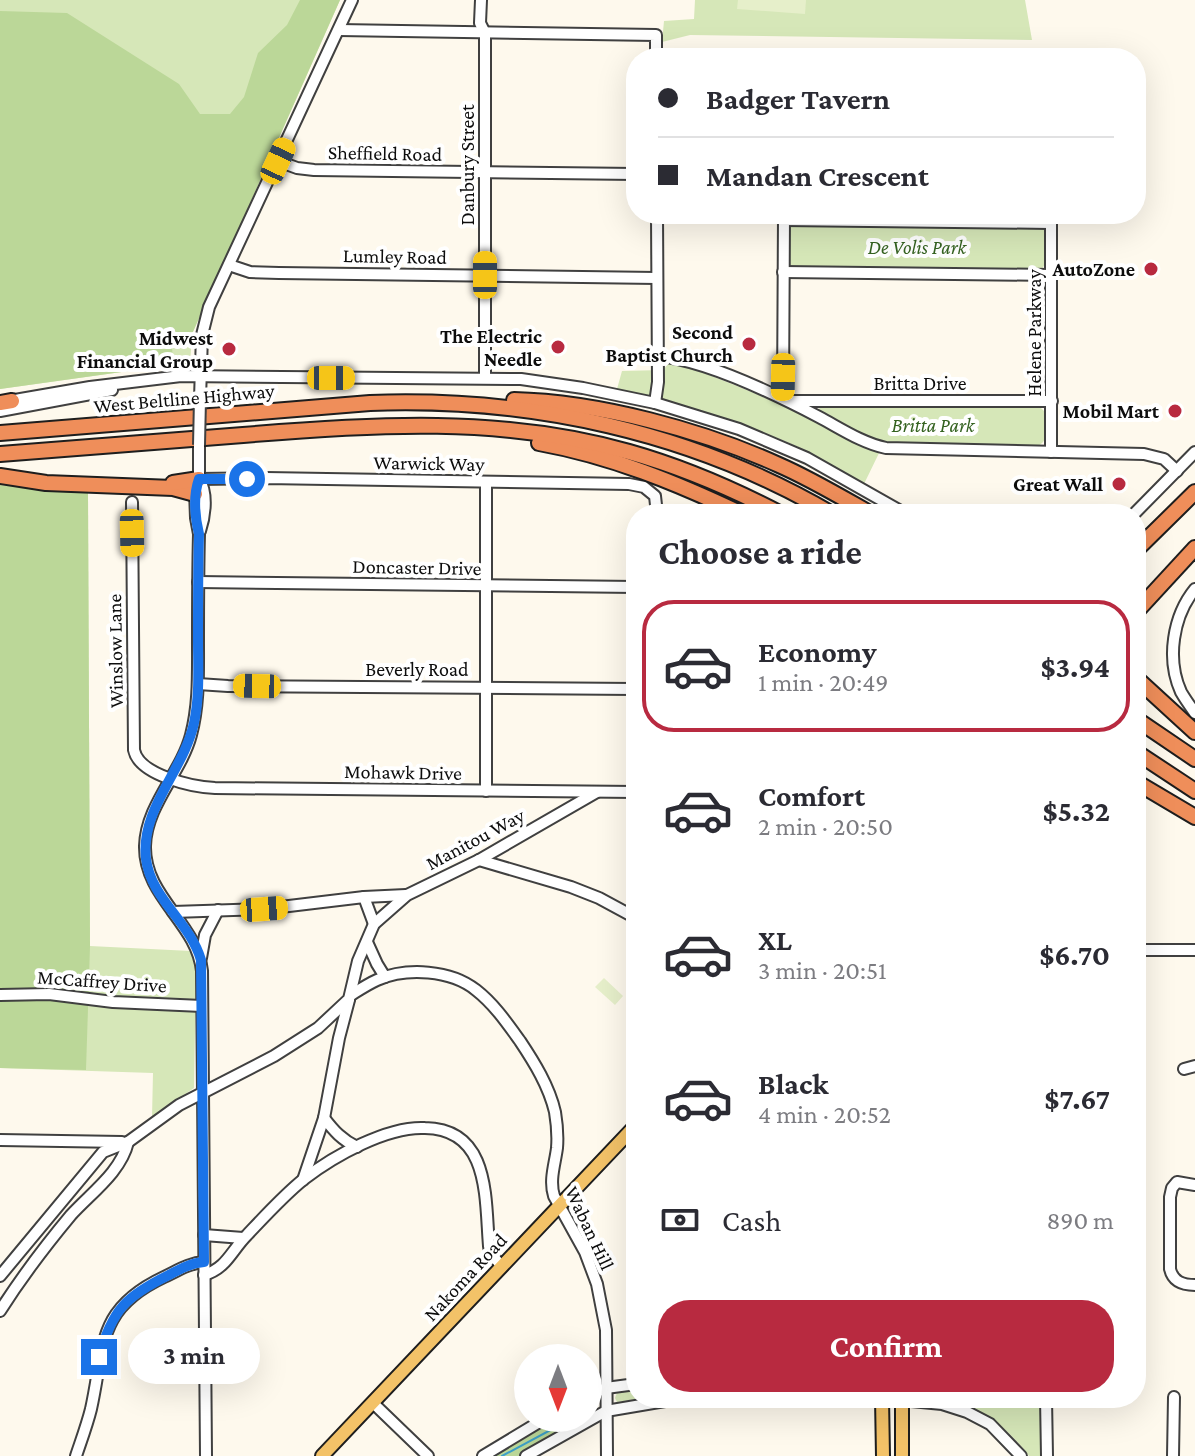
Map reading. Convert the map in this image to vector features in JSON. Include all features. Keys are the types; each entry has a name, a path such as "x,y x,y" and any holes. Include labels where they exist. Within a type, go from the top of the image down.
{"highway":[{"path":"413,402 538,401 635,417 708,437 759,456 853,504"},
{"name":"West Beltline Highway","path":"0,433 287,409 413,402 500,407 641,432 716,458 813,504"},
{"name":"West Beltline Highway","path":"0,454 380,425 487,428 602,445 709,480 760,504"},
{"path":"380,425 522,441 584,453 640,470 721,504"},
{"path":"0,476 46,483 197,487"},
{"path":"1146,540 1195,492"},
{"path":"1146,532 1175,511"},
{"path":"1146,601 1195,548"},
{"path":"1146,687 1195,734"},
{"path":"1146,700 1195,734"},
{"path":"1146,726 1195,759"},
{"path":"1146,759 1195,791"},
{"path":"1146,788 1195,817"}],"main road":[{"name":"Nakoma Road","path":"322,1456 626,1136"},
{"path":"882,1408 883,1456"},
{"path":"902,1408 902,1456"}],"street":[{"path":"201,960 192,938 156,889 149,874 145,847 151,818 191,738 197,703 199,534 196,521 202,335 209,307 352,0"},
{"name":"Danbury Street","path":"481,0 480,23 485,33 485,378"},
{"path":"339,30 656,35 656,48"},
{"name":"Sheffield Road","path":"278,161 314,170 626,174"},
{"path":"655,403 658,382 657,224"},
{"path":"784,224 786,400"},
{"name":"Helene Parkway","path":"1051,224 1051,452"},
{"name":"Lumley Road","path":"229,265 250,272 279,273 657,278"},
{"path":"783,272 1051,275"},
{"path":"658,356 690,362 786,400 860,439 886,448 1144,454 1164,459 1177,471"},
{"path":"3,404 90,387 181,376 521,379 655,403 714,420 807,458 888,504"},
{"name":"Britta Drive","path":"786,400 1052,401"},
{"path":"1144,504 1195,452"},
{"name":"Warwick Way","path":"197,487 266,478 629,484 644,487 655,496 656,504"},
{"path":"486,482 486,791"},
{"name":"Winslow Lane","path":"132,502 134,750 143,766 172,779"},
{"name":"Doncaster Drive","path":"198,582 626,587"},
{"path":"1195,589 1181,613 1173,654 1181,691 1195,713"},
{"name":"Beverly Road","path":"198,684 626,689"},
{"name":"Mohawk Drive","path":"172,779 215,788 626,792"},
{"name":"Manitou Way","path":"350,997 358,961 374,924 407,895 479,860 597,792"},
{"path":"479,860 571,887 626,913"},
{"path":"173,912 291,907 364,897 407,895"},
{"path":"364,897 374,924"},
{"path":"206,1456 201,960 205,935 218,910"},
{"path":"367,942 385,977"},
{"path":"1146,950 1195,950"},
{"name":"Waban Hill","path":"350,997 376,980 408,973 444,975 460,981 479,992 507,1022 536,1067 554,1107 558,1134 551,1183 554,1196 585,1252 597,1284 606,1330 607,1456"},
{"name":"McCaffrey Drive","path":"0,995 49,994 113,1002 202,1006"},
{"path":"0,1276 103,1152 128,1142 179,1105 274,1056 318,1028 350,997"},
{"path":"303,1180 324,1118 350,997"},
{"path":"318,1028 330,1031 339,1038"},
{"path":"324,1118 345,1141 357,1147"},
{"path":"204,1275 224,1265 243,1238 303,1180 357,1147 393,1131 413,1127 444,1130 468,1143 480,1169 490,1252 502,1267"},
{"path":"0,1140 128,1142"},
{"path":"0,1311 34,1262 124,1157 128,1142"},
{"path":"1195,1185 1177,1182 1170,1197 1170,1269 1175,1280 1195,1285"},
{"path":"204,1235 243,1238"},
{"path":"76,1456 90,1411 105,1334 116,1314 146,1285 194,1263 204,1262"},
{"path":"602,1390 626,1385"},
{"path":"1173,1456 1174,1397"},
{"path":"373,1403 428,1456"},
{"path":"526,1456 606,1411 626,1408"},
{"path":"954,1408 990,1424 1021,1456"},
{"path":"1046,1408 1047,1456"},
{"path":"483,1456 523,1432"}],"green space":[{"path":"0,0 340,0 192,334 190,365 0,389"},
{"path":"300,0 340,0 192,340 172,344 173,368 143,369 0,389 0,11 67,13 179,84 200,114 230,114 244,97 258,53 287,25"},
{"path":"695,0 1025,0 1032,40 690,35 662,42 664,21 694,19"},
{"path":"738,0 806,0 805,14 737,9"},
{"name":"De Volis Park","path":"794,224 1039,226 1046,233 1046,259 1039,271 793,268 788,262 788,230"},
{"path":"676,362 786,407 880,451 864,484 803,449 762,432 617,389 622,371 663,370 668,364"},
{"name":"Britta Park","path":"820,404 1038,405 1047,414 1047,432 1038,446 881,443 819,411"},
{"path":"0,485 88,493 90,946 191,951 196,972 194,1088 152,1117 153,1073 0,1068"},
{"path":"0,485 88,493 90,947 86,1070 0,1068"},
{"path":"604,978 623,996 615,1005 595,987"},
{"path":"626,1389 626,1401 617,1402 618,1390"},
{"path":"970,1408 1042,1408 1042,1456 1029,1456 999,1425"},
{"path":"531,1432 562,1432 521,1456 490,1456"}],"waterway":[{"path":"502,1456 547,1432"}],"place":[{"name":"AutoZone","path":"1151,269"},
{"name":"Second Baptist Church","path":"749,344"},
{"name":"The Electric Needle","path":"558,347"},
{"name":"Midwest Financial Group","path":"229,349"},
{"name":"Mobil Mart","path":"1175,411"},
{"name":"Great Wall","path":"1119,484"}],"route":[{"path":"99,1357 105,1334 121,1307 146,1285 194,1263 204,1262 201,960 192,938 156,889 146,863 145,847 151,818 191,738 197,703 199,534 196,487 199,479 247,479"}]}
